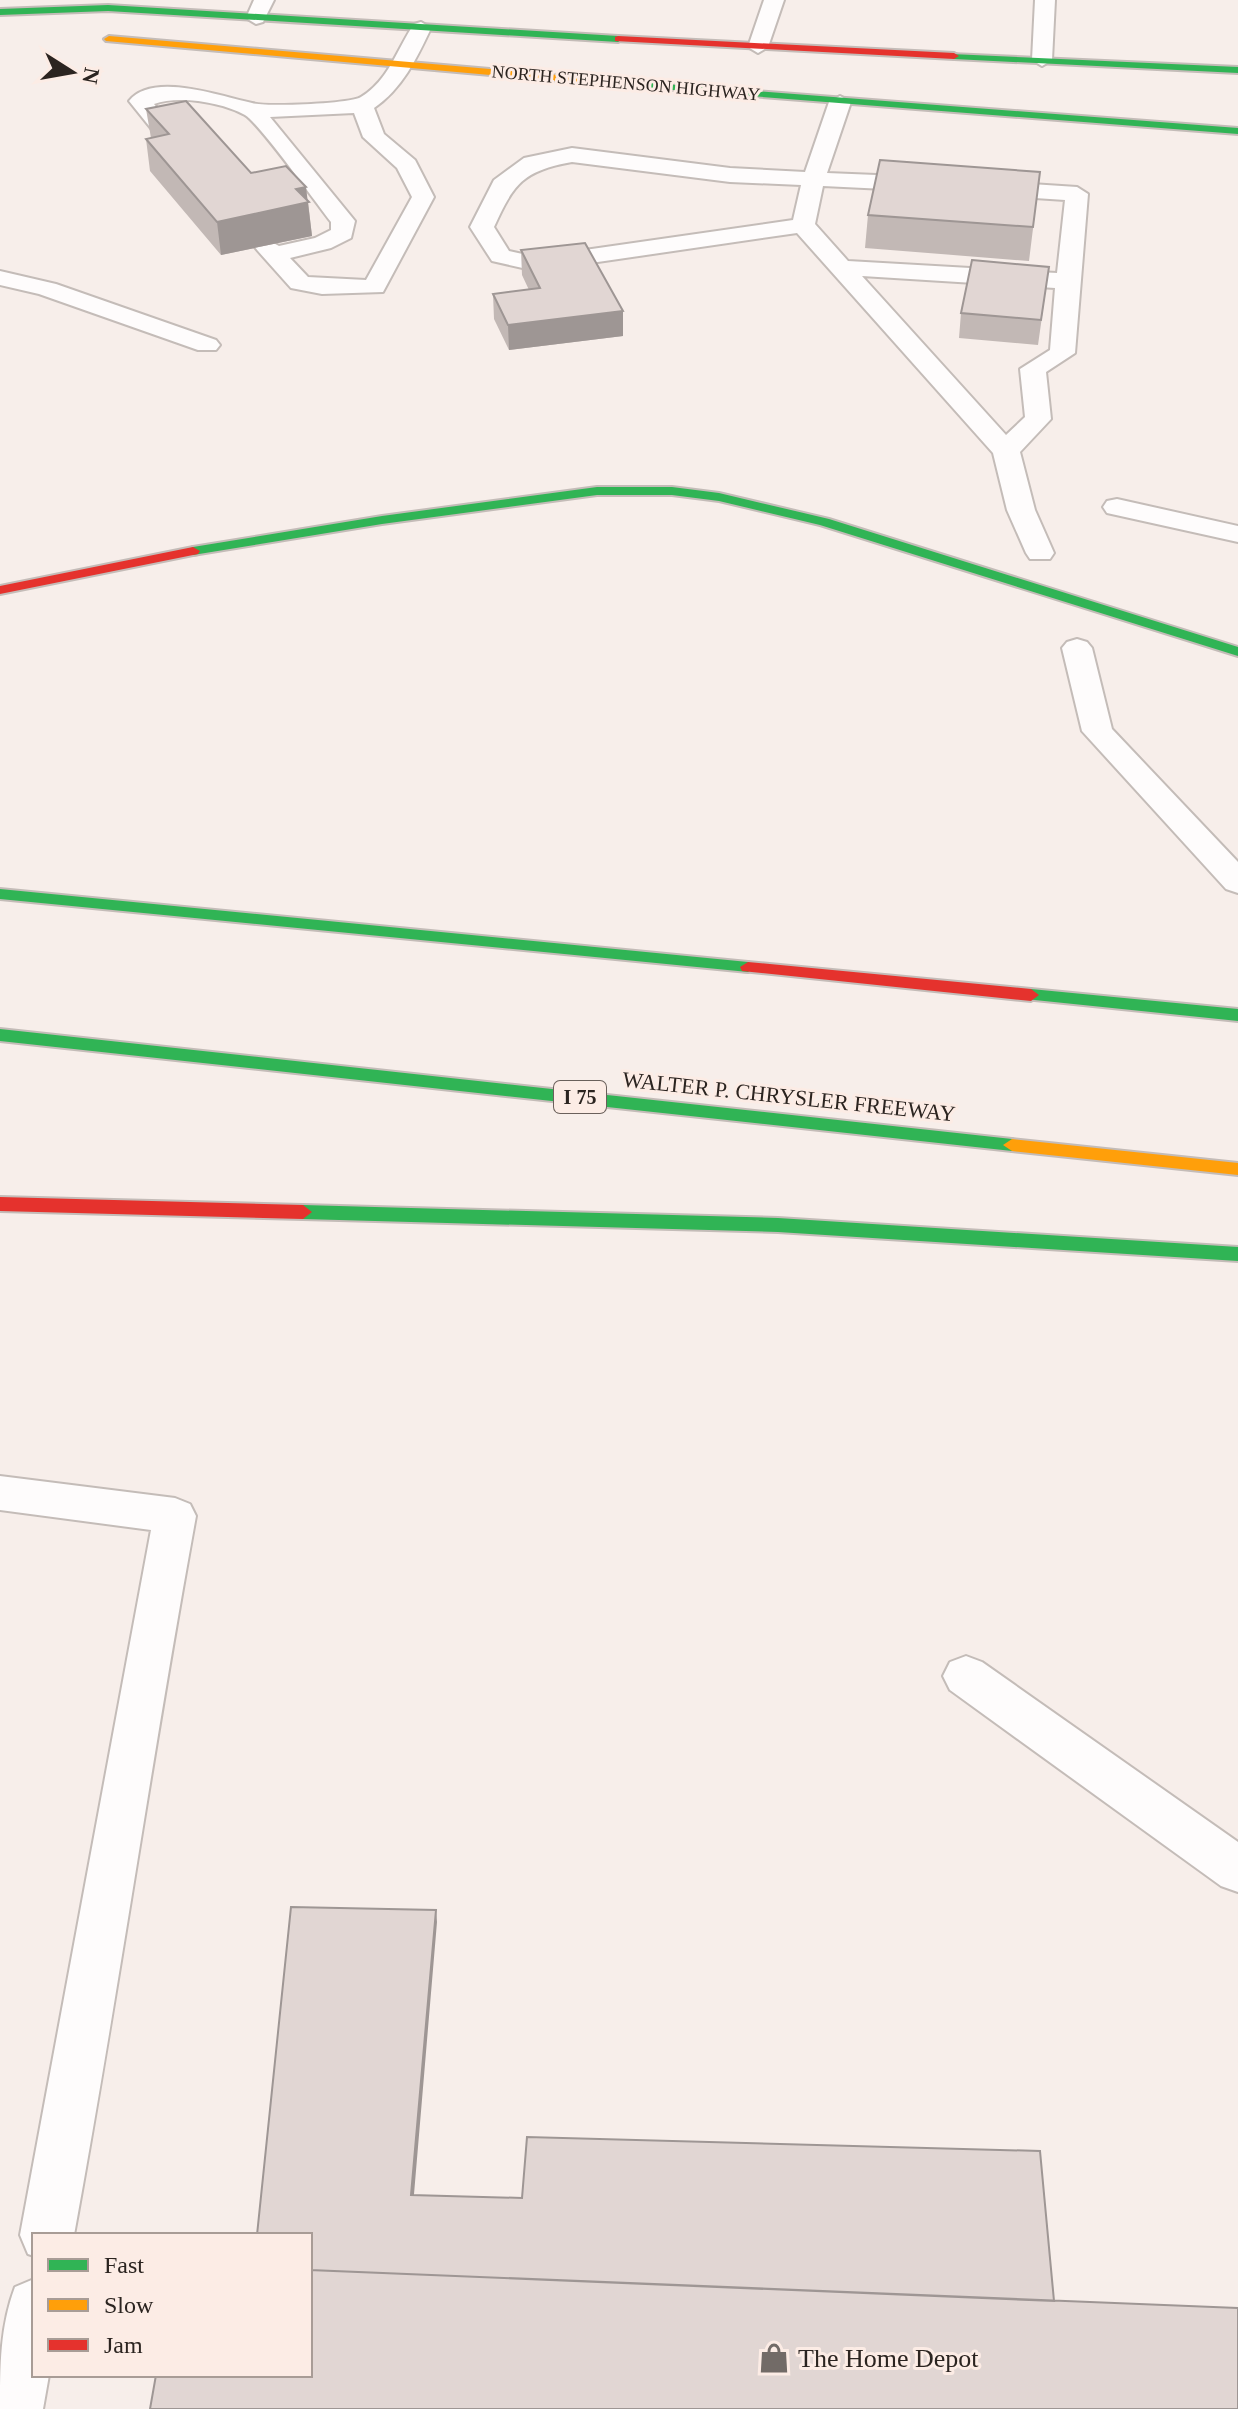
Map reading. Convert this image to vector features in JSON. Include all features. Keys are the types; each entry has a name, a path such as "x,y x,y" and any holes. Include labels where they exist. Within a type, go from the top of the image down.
{"main road":[{"name":"NORTH STEPHENSON HIGHWAY","path":"17,9 142,5 260,9 421,28 1238,72"},
{"path":"0,36 17,9 59,28"},
{"name":"NORTH STEPHENSON HIGHWAY","path":"86,37 404,63 838,90 1238,131"},
{"path":"869,71 1132,84 1238,72"},
{"path":"51,560 128,560 546,496 597,491 672,491 731,500 824,522 1238,652"},
{"path":"0,590 174,554"},
{"path":"0,894 1238,1015"},
{"name":"WALTER P. CHRYSLER FREEWAY","path":"0,1035 1238,1169"},
{"path":"0,1204 778,1225 1238,1254"}],"lane":[{"path":"758,47 774,0"},
{"path":"1042,60 1045,0"},
{"path":"170,137 140,101 164,93 211,98 254,111 362,106 382,94 404,63 421,28"},
{"path":"803,225 838,90"},
{"path":"254,111 343,221 343,233 323,243 270,250 300,283 322,287 374,287 423,197 407,165 374,137 362,106"},
{"path":"803,225 536,264 500,256 482,227 502,185 532,163 572,155 730,175 814,177 1077,194 1062,353 1033,369 1038,419 1006,451"},
{"path":"803,225 1006,451 1021,510 1040,553"},
{"path":"841,268 1068,281"},
{"path":"0,278 47,289 207,345"},
{"path":"1117,507 1238,534"},
{"path":"1077,648 1097,731 1238,882"},
{"path":"0,1493 175,1516 136,1719 80,2065 47,2233"},
{"path":"966,1676 1238,1870"},
{"path":"15,2409 32,2317"}],"building":[{"path":"186,101 251,173 286,166 306,187 296,189 309,202 217,222 146,139 169,134 146,109"},
{"path":"880,160 1040,172 1033,227 868,215"},
{"path":"585,243 623,311 508,325 493,294 540,288 521,250"},
{"path":"972,260 1049,267 1041,320 961,313"},
{"path":"291,1907 436,1910 411,2195 522,2198 527,2137 1040,2151 1054,2301 312,2270 312,2233 257,2233"},
{"name":"The Home Depot","path":"312,2270 1238,2308 1238,2409 150,2409 156,2377 312,2377"}],"traffic: fast":[{"path":"0,12 108,8 618,39"},
{"path":"954,56 1238,70"},
{"path":"638,85 1238,131"},
{"path":"193,551 382,520 597,491 672,491 719,497 824,522 1238,652"},
{"path":"0,894 748,967"},
{"path":"1031,995 1238,1015"},
{"path":"0,1035 1012,1145"},
{"path":"303,1212 778,1225 1238,1254"}],"traffic: slow":[{"path":"109,39 638,85"},
{"path":"1012,1145 1238,1169"}],"traffic: jam":[{"path":"618,39 954,56"},
{"path":"0,590 193,551"},
{"path":"748,967 1031,995"},
{"path":"0,1204 303,1212"}],"place":[{"name":"The Home Depot","path":"774,2358"}]}
